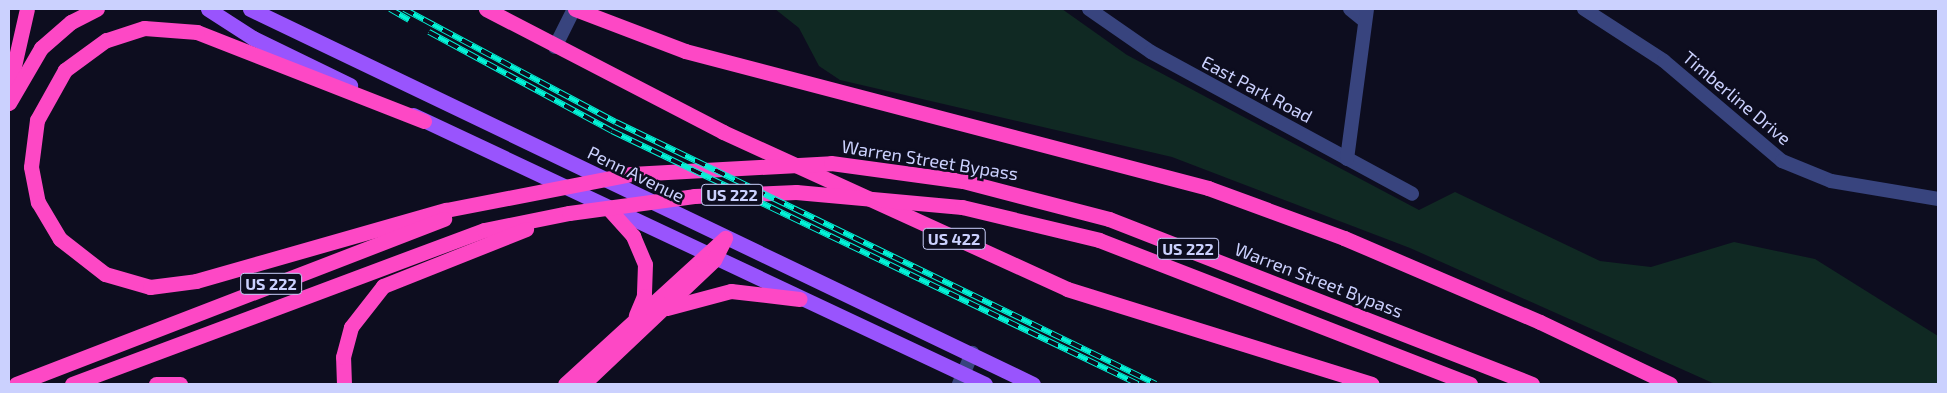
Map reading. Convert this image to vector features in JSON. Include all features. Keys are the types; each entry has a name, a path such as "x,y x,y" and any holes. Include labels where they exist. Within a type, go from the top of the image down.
{"highway":[{"path":"9,90 27,9"},
{"path":"9,103 41,48 71,22 97,9"},
{"name":"US 422","path":"486,9 555,47 723,132 1067,289 1372,384"},
{"path":"574,9 703,56 1208,188 1353,242 1670,384"},
{"path":"424,120 198,32 144,28 106,40 65,70 37,120 31,167 38,202 60,239 105,274 150,287 196,281 378,228 529,193"},
{"name":"Warren Street Bypass","path":"529,193 631,174 831,163 963,181 1109,220 1532,384"},
{"name":"US 222","path":"72,384 407,256 484,230 569,213 694,196 796,192 896,198 1017,218 1099,240 1470,384"},
{"name":"US 222","path":"16,384 346,255 529,193"},
{"path":"608,208 633,236 645,264 644,296 635,318"},
{"path":"344,384 343,357 351,327 383,286 569,213"},
{"path":"583,384 661,310 725,238"},
{"path":"565,384 635,318 709,257"},
{"path":"661,310 731,291 800,299"},
{"path":"156,384 180,384"}],"main road":[{"path":"208,9 254,38 800,299 961,379 985,384"},
{"name":"Penn Avenue","path":"250,9 725,238 972,352 1033,384"}],"street":[{"path":"555,47 574,9"},
{"name":"East Park Road","path":"1088,9 1151,52 1412,194"},
{"path":"1347,159 1366,15 1350,9"},
{"name":"Timberline Drive","path":"1584,9 1664,61 1744,133 1782,161 1831,181 1938,199"},
{"path":"961,379 972,352"}],"green space":[{"path":"775,9 1062,9 1127,55 1419,210 1455,192 1600,261 1651,267 1734,242 1815,259 1938,336 1938,384 1715,384 1410,248 1172,157 840,80 819,66 799,28"}],"railway":[{"path":"390,9 409,20"},
{"path":"404,9 616,122 1156,384"},
{"path":"429,32 612,131 1138,384"}]}
